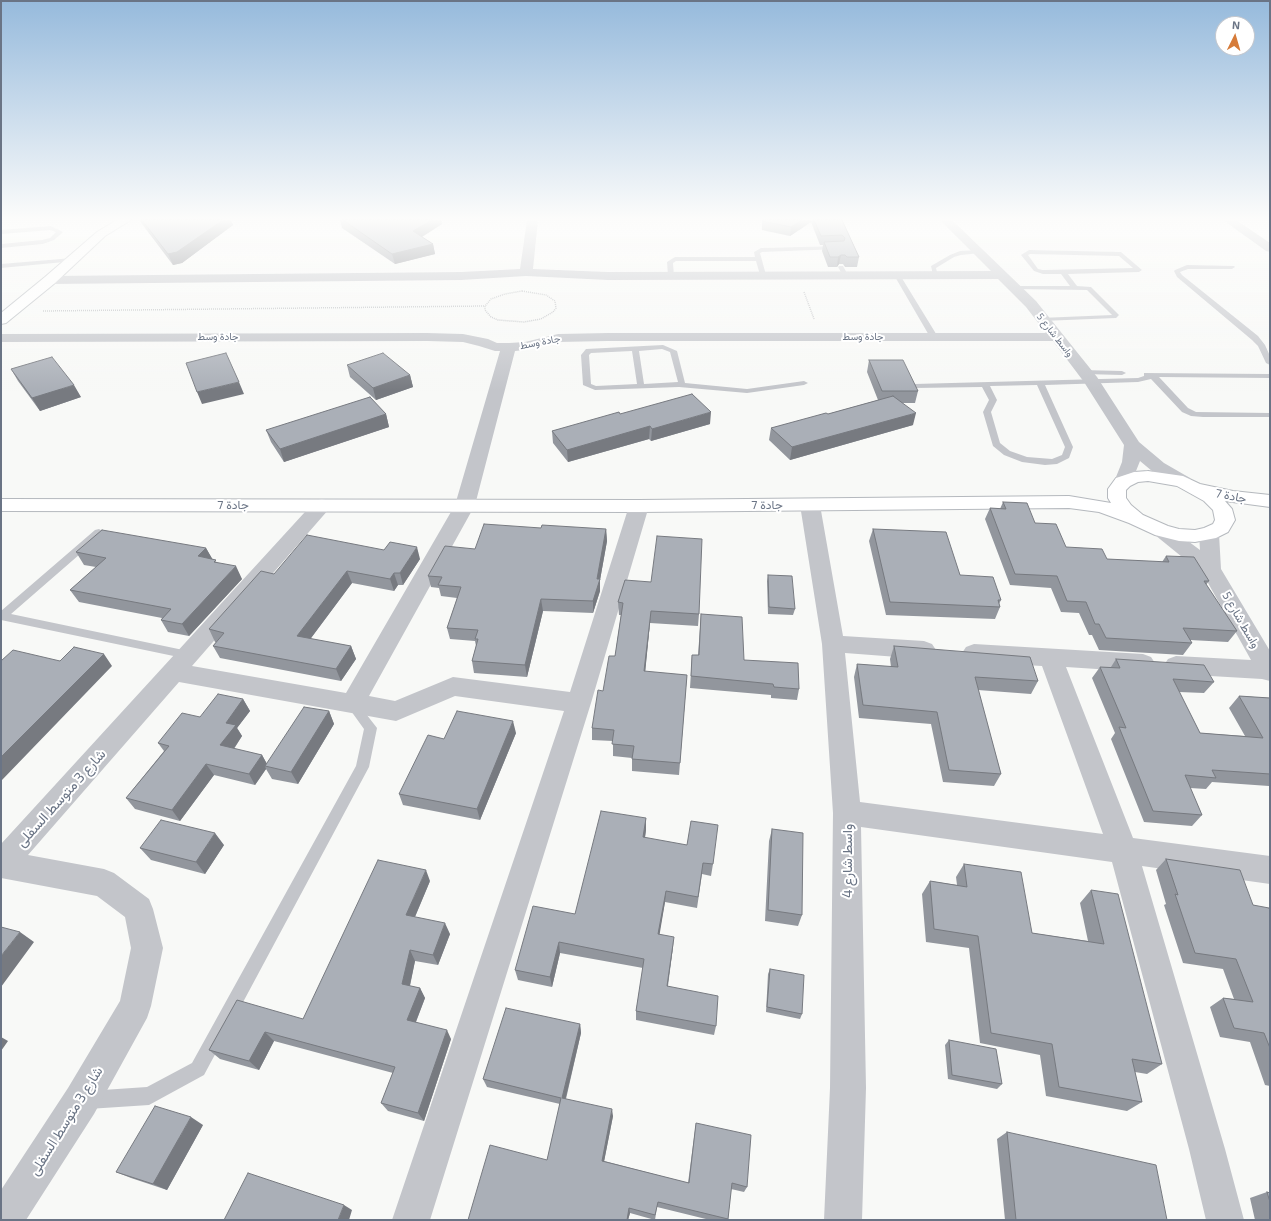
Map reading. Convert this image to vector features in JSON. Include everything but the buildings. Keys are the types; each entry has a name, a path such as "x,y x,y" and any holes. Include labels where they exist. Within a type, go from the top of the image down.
{"main road":[{"path":"1,320 53,277"},
{"name":"جادة 7","path":"1069,502 1097,496 1134,477 1148,476 1165,478 1232,497 1269,501"},
{"path":"1120,485 1117,498 1124,509 1136,519 1162,531 1179,535 1195,536 1209,534"},
{"path":"1189,485 1211,497 1222,509 1225,520"},
{"name":"جادة 7","path":"1209,534 1221,528 1231,512 1240,506 1269,501"},
{"name":"جادة 7","path":"1,505 322,504 639,506 1069,502 1103,508 1136,519"}],"street":[{"path":"50,280 360,277"},
{"name":"واسط شارع 5","path":"1004,277 1031,304 1088,376 1133,445 1158,467 1189,485"},
{"name":"جادة وسط","path":"1,338 427,336 463,338 483,342 495,347 509,347 524,346 558,338 648,343 820,337 1056,337"},
{"path":"352,704 465,505 509,347"},
{"path":"1120,485 1131,462 1133,445"},
{"name":"شارع 3 متوسط السفلى","path":"2,864 322,504"},
{"name":"واسط شارع 4","path":"810,505 833,644 847,813 848,1088 843,1220"},
{"path":"411,1220 579,703 639,506"},
{"name":"واسط شارع 5","path":"1162,531 1211,569 1270,671"},
{"name":"واسط شارع 5","path":"1209,534 1211,569"},
{"path":"833,644 1270,671"},
{"path":"1051,658 1123,850 1207,1149 1225,1220"},
{"path":"181,664 352,704 396,711 453,686 579,703"},
{"path":"847,813 1270,870"},
{"name":"شارع 3 متوسط السفلى","path":"2,864 104,883 138,909 147,948 135,1006 81,1101 4,1220"}],"lane":[{"path":"898,277 934,337"},
{"path":"1067,277 1076,288"},
{"path":"1180,277 1254,338 1261,345 1270,363"},
{"path":"1015,288 1089,288 1116,315 1114,317 1042,319"},
{"path":"679,386 682,382 673,351 670,348 648,343 596,349 587,352 585,355 587,384 589,387 595,388 679,386 747,391 804,383"},
{"path":"641,387 648,343"},
{"path":"914,386 1040,382 1088,376 1138,380 1153,376 1270,376"},
{"path":"1153,376 1185,410 1194,414 1208,416 1270,416"},
{"path":"984,384 993,400 987,412 996,444 1007,453 1025,460 1035,462 1054,462 1066,456 1069,447 1040,382"},
{"path":"99,532 2,616 181,664"},
{"path":"81,1101 149,1096 198,1069 362,767 371,728 352,704"}],"path":[{"path":"799,277 820,337"},
{"path":"522,291 546,295 557,304 556,308 548,316 533,321 520,322 506,322 491,317 485,310 485,306 487,302 498,296 522,291"},
{"path":"12,311 485,306"}]}
